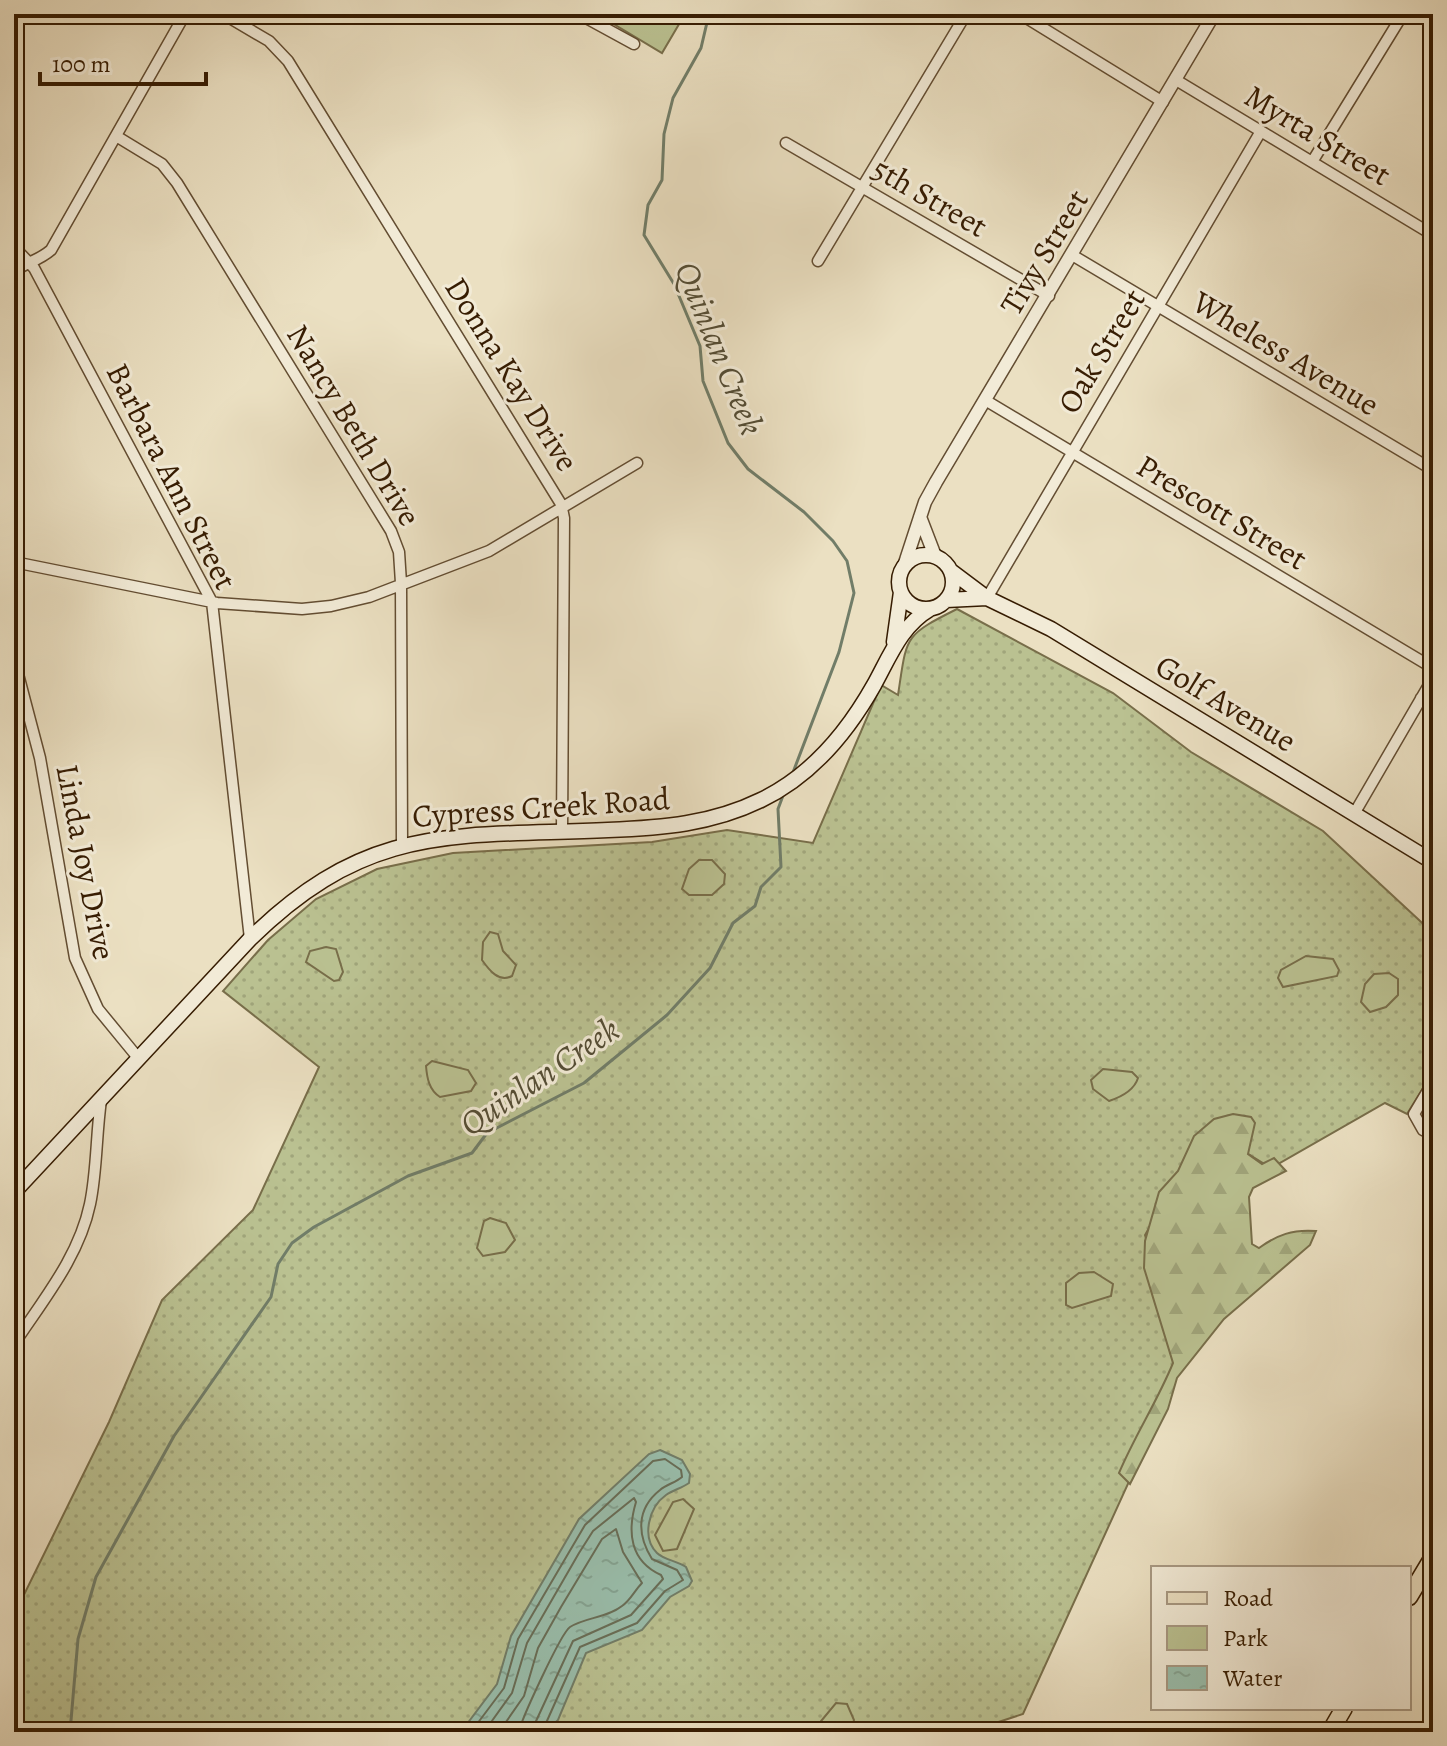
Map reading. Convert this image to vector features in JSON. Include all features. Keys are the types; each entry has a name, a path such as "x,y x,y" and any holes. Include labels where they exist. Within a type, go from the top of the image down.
{"main road":[{"path":"918,556 935,556 951,571 953,584 946,600 930,609 911,605 901,592 899,583 904,566 918,556"},
{"name":"Golf Avenue","path":"951,571 987,598 1051,629 1433,862"},
{"name":"Cypress Creek Road","path":"893,646 901,592"},
{"name":"Golf Avenue","path":"946,600 987,598"},
{"name":"Cypress Creek Road","path":"14,1192 250,939 277,913 328,875 371,854 402,845 457,836 690,824 724,816 777,792 825,753 861,707 893,646 917,617 930,609"},
{"path":"1411,1594 1432,1561"},
{"path":"1330,1732 1343,1710"}],"street":[{"path":"14,272 51,250 185,14"},
{"name":"Donna Kay Drive","path":"223,14 269,41 288,61 555,491 561,508 562,832"},
{"path":"579,14 634,44"},
{"path":"818,261 966,14"},
{"path":"1020,14 1163,102"},
{"name":"Tivy Street","path":"904,566 920,517 936,482 1214,14"},
{"path":"1312,162 1403,14"},
{"name":"Myrta Street","path":"1176,80 1433,235"},
{"name":"Oak Street","path":"987,598 1261,131"},
{"name":"Nancy Beth Drive","path":"116,136 162,164 177,183 391,531 399,552 401,583 402,845"},
{"name":"5th Street","path":"786,143 1049,296"},
{"name":"Barbara Ann Street","path":"14,247 31,264 212,602 250,939"},
{"name":"Wheless Avenue","path":"1072,255 1433,470"},
{"name":"Prescott Street","path":"985,400 1433,668"},
{"path":"14,562 212,602 317,608 369,597 489,551 637,463"},
{"path":"920,517 935,556"},
{"name":"Linda Joy Drive","path":"14,659 20,700 40,758 75,958 98,1009 139,1059"},
{"path":"1354,814 1433,678"},
{"path":"1421,698 1433,705"},
{"path":"1433,1082 1414,1114 1423,1130 1433,1135"},
{"path":"14,1344 70,1259 82,1232 90,1204 102,1098"}],"green space":[{"path":"597,14 685,14 662,53"},
{"path":"957,609 1113,693 1191,752 1323,831 1433,933 1433,1072 1407,1114 1385,1103 1271,1168 1206,1128 1145,1235 1184,1361 1023,1714 968,1732 14,1732 14,1615 109,1422 162,1300 253,1210 319,1067 223,991 268,940 316,899 377,869 453,853 652,842 727,830 813,843 881,685 898,695 903,660 911,640 926,626"},
{"path":"699,860 712,860 725,874 724,884 712,895 689,895 682,889 689,869"},
{"path":"490,932 498,934 503,951 516,965 512,976 499,977 482,960 483,942"},
{"path":"326,947 336,949 343,972 339,980 334,981 306,962 310,951"},
{"path":"1306,956 1333,959 1339,970 1337,976 1283,987 1278,978 1281,970"},
{"path":"1389,973 1398,979 1398,995 1386,1007 1370,1012 1361,1002 1365,984 1374,974"},
{"path":"432,1061 468,1070 476,1083 471,1091 440,1097 436,1094 426,1070"},
{"path":"1103,1069 1132,1072 1138,1078 1130,1090 1109,1101 1093,1089 1091,1080"},
{"path":"1233,1114 1251,1117 1255,1123 1248,1154 1262,1164 1274,1158 1286,1171 1253,1188 1249,1197 1252,1244 1259,1248 1286,1234 1316,1231 1310,1245 1224,1319 1177,1378 1168,1409 1130,1484 1119,1473 1173,1363 1144,1268 1145,1241 1159,1192 1178,1171 1194,1136 1214,1119"},
{"path":"490,1218 506,1223 515,1240 505,1252 483,1256 477,1248 484,1221"},
{"path":"1094,1272 1113,1284 1111,1296 1072,1308 1066,1305 1066,1283 1079,1273"},
{"path":"683,1499 694,1509 677,1549 663,1551 655,1535 673,1502"},
{"path":"836,1703 847,1704 854,1720 851,1730 812,1732"}],"water":[{"path":"660,1450 682,1460 690,1474 689,1483 666,1495 655,1507 649,1522 649,1539 657,1553 686,1567 692,1581 689,1586 670,1597 642,1630 586,1653 558,1720 546,1732 461,1732 497,1684 511,1636 579,1519 649,1454"}],"waterway":[{"name":"Quinlan Creek","path":"709,14 701,48 673,98 664,134 662,180 648,205 644,235 674,284 700,346 703,381 728,443 748,469 804,512 833,541 847,561 854,593 839,652 792,775"},
{"name":"Quinlan Creek","path":"70,1732 78,1639 96,1577 174,1436 271,1297 278,1264 292,1243 314,1227 408,1176 472,1153 487,1133 584,1083 667,1015 710,968 733,923 755,906 761,887 781,867 778,809 784,793"}]}
